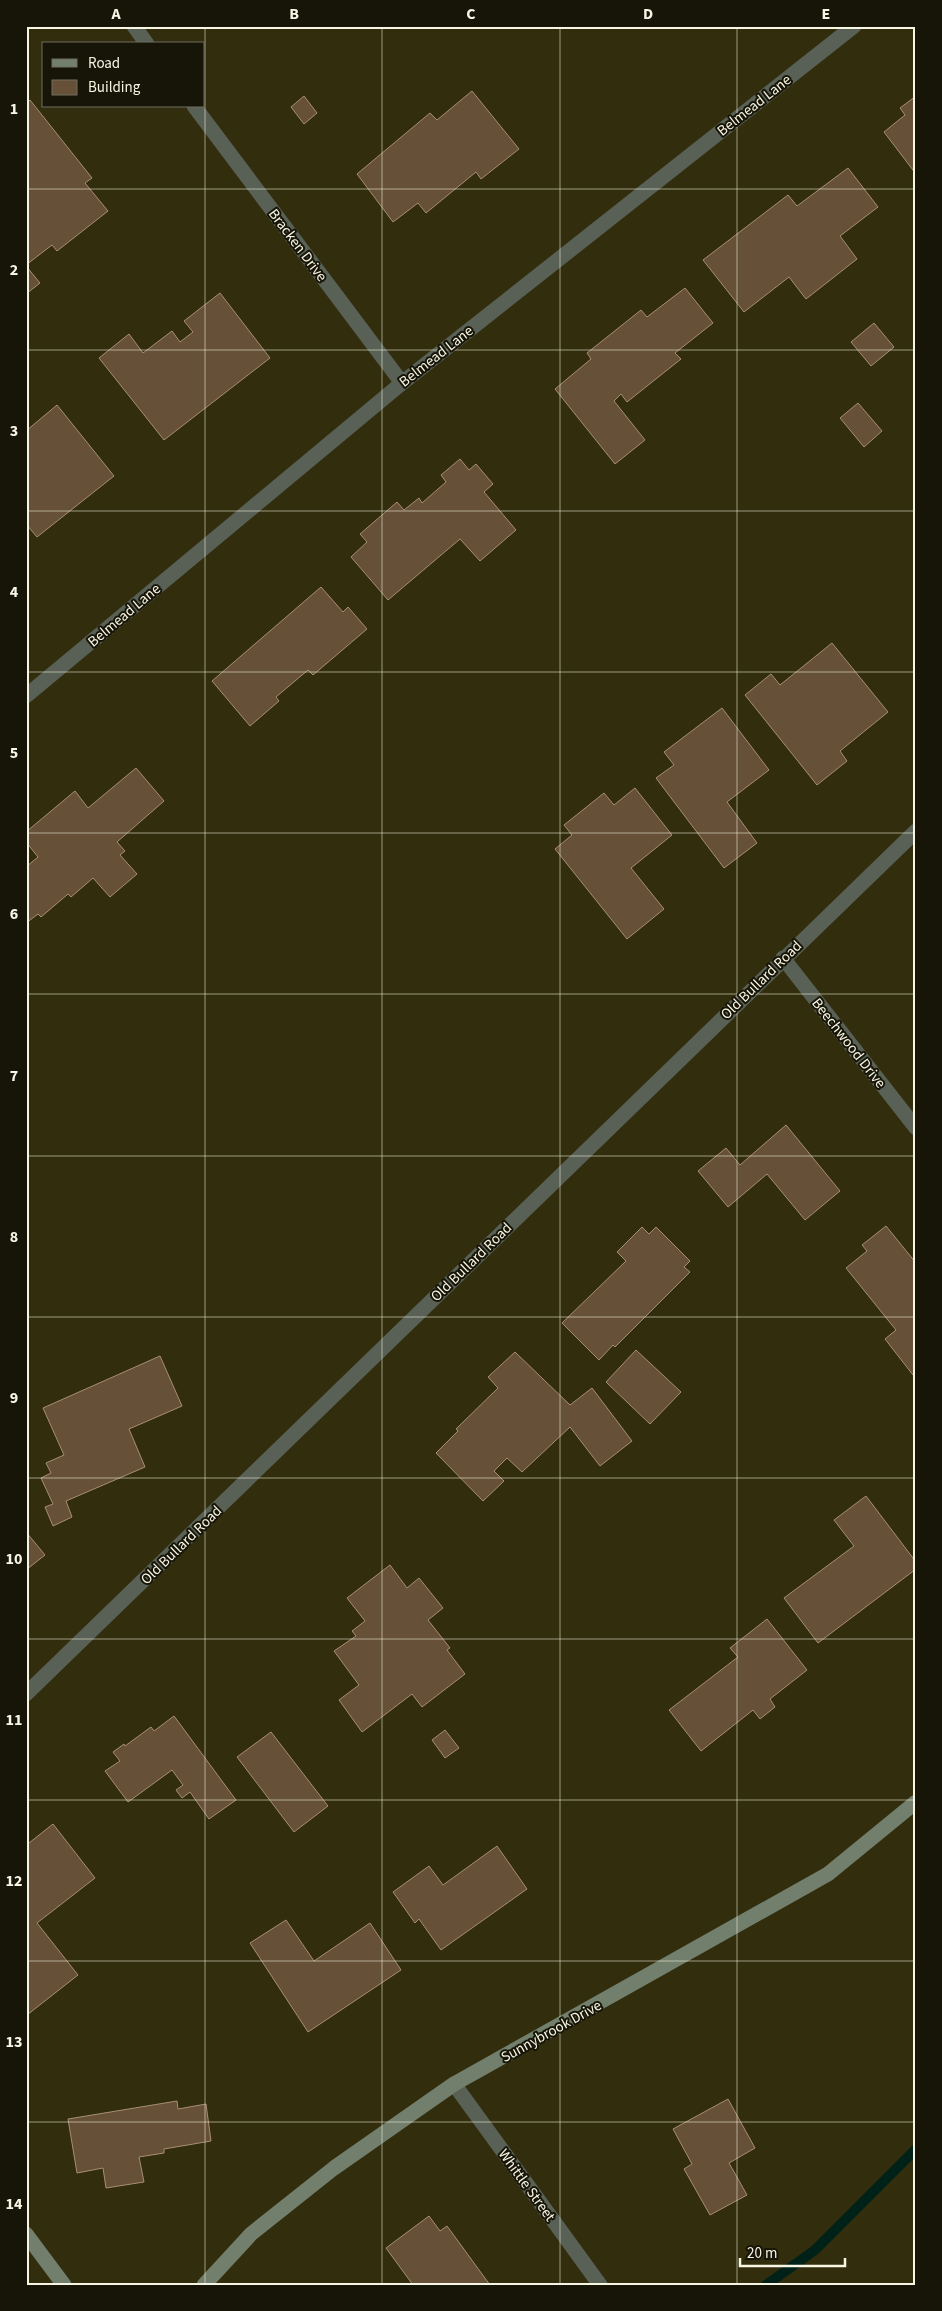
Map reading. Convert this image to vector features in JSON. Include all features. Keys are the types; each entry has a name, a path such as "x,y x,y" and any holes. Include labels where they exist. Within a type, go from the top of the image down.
{"main road":[{"name":"Sunnybrook Drive","path":"204,2285 251,2234 334,2168 454,2084 828,1874 916,1802"},
{"path":"26,2234 64,2285"}],"street":[{"path":"134,26 146,42"},
{"name":"Belmead Lane","path":"26,696 402,383 854,26"},
{"name":"Bracken Drive","path":"196,108 402,383"},
{"name":"Old Bullard Road","path":"26,1694 916,831"},
{"name":"Beechwood Drive","path":"783,958 916,1128"},
{"name":"Whittle Street","path":"454,2084 600,2285"}],"building":[{"path":"472,91 519,149 481,179 476,172 426,213 418,203 393,222 357,174 430,113 437,120"},
{"path":"304,96 317,113 304,124 291,107"},
{"path":"916,96 916,174 884,132 905,115 900,108"},
{"path":"30,100 92,178 85,183 108,211 57,251 52,245 26,265 26,103"},
{"path":"848,168 878,207 840,236 857,259 806,299 789,277 744,312 703,260 788,195 797,206"},
{"path":"26,266 40,283 26,294"},
{"path":"685,288 713,323 675,353 681,359 627,402 621,394 614,401 645,440 615,464 555,389 591,359 587,353 641,310 647,317"},
{"path":"220,293 270,358 164,440 99,358 129,334 143,353 172,331 180,342 193,332 184,321"},
{"path":"874,323 894,347 871,366 851,342"},
{"path":"858,403 882,431 864,447 840,418"},
{"path":"57,405 114,476 37,537 26,524 26,431"},
{"path":"460,459 469,470 476,464 493,484 484,492 516,530 480,561 460,539 388,600 351,557 367,542 360,534 397,502 404,510 419,498 422,503 446,482 441,475"},
{"path":"321,587 343,612 348,607 367,629 313,675 308,670 276,697 279,701 250,726 212,681"},
{"path":"832,643 888,712 840,751 847,761 817,785 745,695 771,674 780,685"},
{"path":"722,708 769,770 727,802 757,843 724,868 656,778 674,765 664,752"},
{"path":"136,768 164,801 117,842 125,851 120,855 137,874 110,897 93,878 71,897 68,894 41,917 38,914 26,923 26,867 38,857 26,842 26,832 75,791 88,808"},
{"path":"635,788 672,835 631,868 664,909 627,939 555,849 572,835 564,825 604,793 614,805"},
{"path":"786,1125 840,1191 805,1220 767,1174 728,1207 698,1171 726,1148 740,1165"},
{"path":"886,1226 916,1263 916,1373 913,1375 885,1339 896,1330 846,1268 867,1251 862,1245"},
{"path":"642,1227 649,1234 656,1227 690,1261 684,1267 690,1272 615,1347 613,1345 599,1360 562,1323 626,1261 617,1252"},
{"path":"636,1350 681,1392 650,1424 606,1382"},
{"path":"515,1352 570,1405 592,1388 632,1441 600,1466 570,1427 522,1472 507,1458 494,1471 504,1481 483,1501 436,1453 458,1431 456,1429 498,1388 488,1377"},
{"path":"160,1356 182,1406 129,1429 145,1467 66,1501 72,1517 53,1526 45,1507 53,1504 41,1478 51,1473 46,1463 64,1455 43,1408"},
{"path":"866,1496 916,1562 916,1569 818,1643 784,1598 854,1546 834,1520"},
{"path":"26,1532 45,1555 26,1570"},
{"path":"390,1565 407,1588 419,1578 443,1608 428,1620 450,1648 447,1650 465,1674 422,1707 412,1694 362,1732 339,1700 359,1685 334,1651 356,1636 352,1631 365,1621 347,1598"},
{"path":"767,1619 807,1670 770,1699 775,1707 760,1719 753,1710 701,1751 669,1710 738,1657 730,1648"},
{"path":"174,1716 236,1800 209,1819 190,1792 182,1798 176,1790 183,1785 172,1770 128,1802 105,1771 120,1761 113,1752 124,1744 125,1746 151,1727 154,1731"},
{"path":"445,1730 459,1748 445,1758 432,1740"},
{"path":"271,1732 328,1806 294,1832 237,1757"},
{"path":"53,1824 95,1878 37,1923 78,1975 27,2015 26,1839 29,1843"},
{"path":"497,1846 527,1889 441,1950 419,1919 415,1923 393,1892 429,1866 443,1885"},
{"path":"286,1920 314,1961 370,1923 401,1970 308,2032 250,1943"},
{"path":"728,2099 755,2148 729,2163 747,2195 710,2215 684,2169 692,2164 673,2129"},
{"path":"177,2101 178,2109 206,2104 211,2141 164,2149 164,2153 139,2157 144,2182 106,2188 103,2168 77,2173 68,2119"},
{"path":"429,2216 440,2231 447,2226 490,2285 413,2285 386,2248"}],"waterway":[{"path":"766,2285 815,2250 916,2149"}]}
